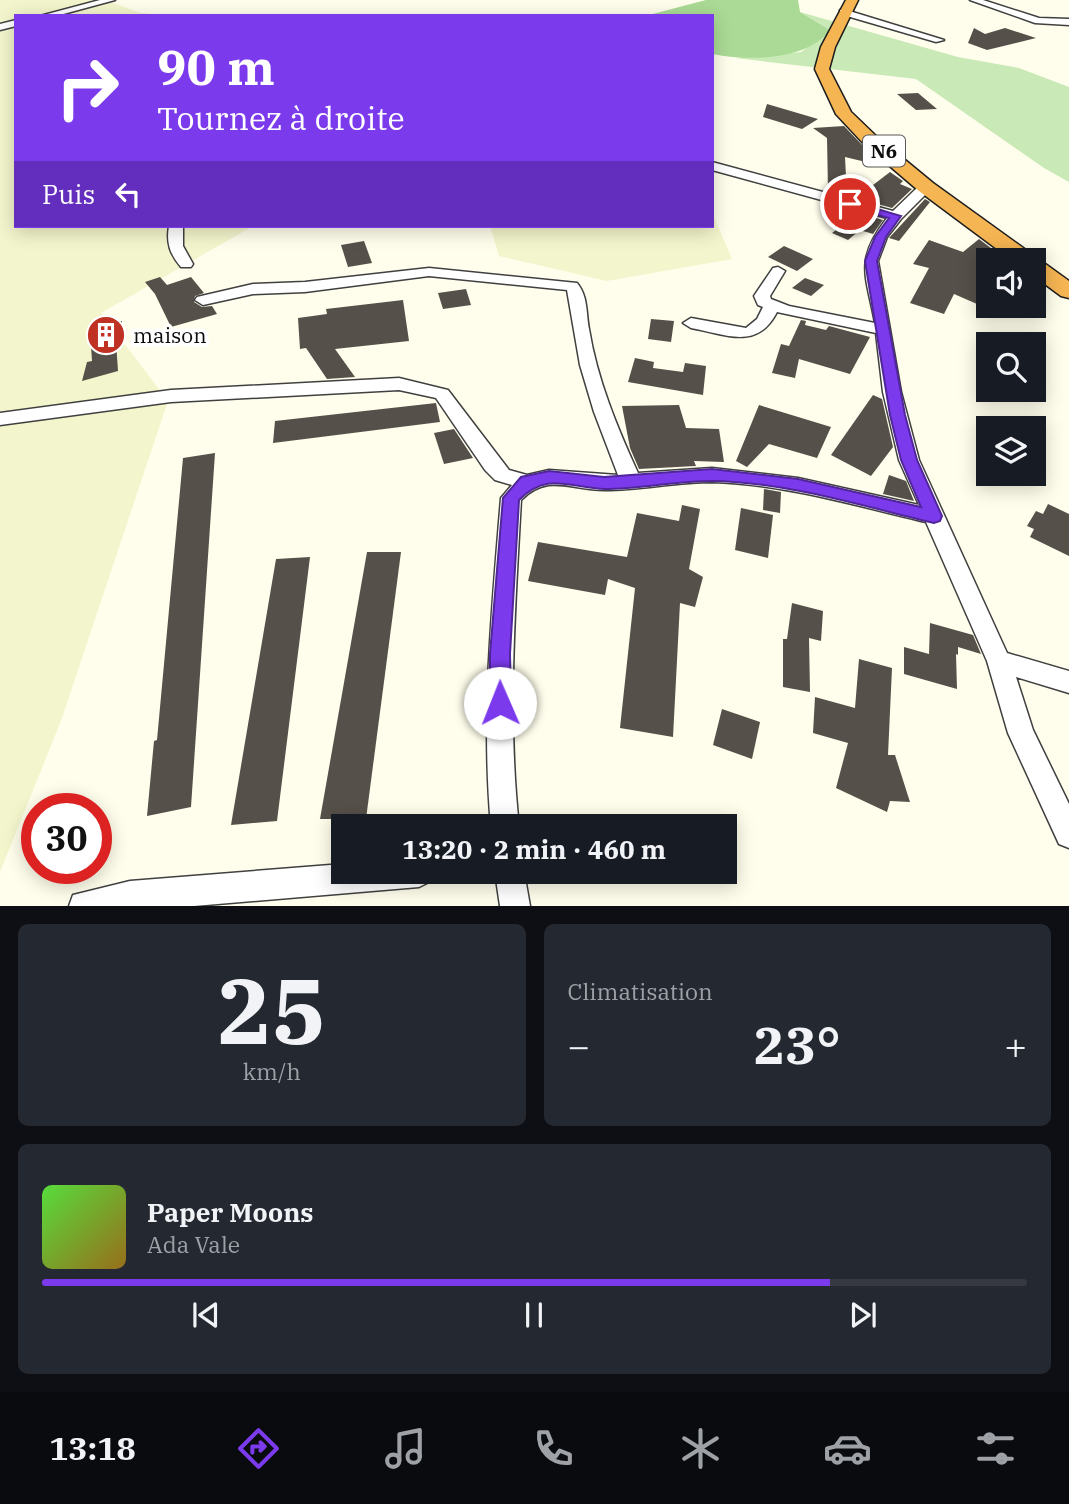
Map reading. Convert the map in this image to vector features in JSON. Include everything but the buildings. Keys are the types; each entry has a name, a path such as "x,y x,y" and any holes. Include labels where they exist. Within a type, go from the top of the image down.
{"highway":[{"name":"N6","path":"847,6 828,47 822,69 844,114 870,140 926,187 1009,248"},
{"path":"1046,275 1069,291"}],"street":[{"path":"52,14 111,0"},
{"path":"974,0 1038,21 1069,22"},
{"path":"847,6 939,40"},
{"path":"714,167 896,216"},
{"path":"926,187 896,216 880,237 871,261 892,392 909,460 999,661 1021,733 1069,834"},
{"path":"176,228 173,240 186,264"},
{"path":"778,271 762,296 764,302 884,330"},
{"path":"202,300 253,289 429,272 572,286 577,292 578,325 590,370 611,435 631,481"},
{"path":"691,323 747,333 755,331 765,322 772,306"},
{"path":"0,419 171,396 399,384 442,394 492,465 502,475 527,482 549,477 604,483 712,475 809,487 934,516"},
{"path":"504,814 500,654 511,498 527,482"},
{"path":"999,661 1069,682"},
{"path":"84,905 130,895 331,879"},
{"path":"511,884 514,905"}],"green space":[{"path":"0,0 105,0 151,14 14,14 14,228 250,228 101,313 168,401 62,718 32,793 21,793 21,820 0,872"},
{"path":"706,0 798,0 800,12 830,30 807,48 792,53 742,58 714,54 714,14 653,14"},
{"path":"800,12 958,57 1019,68 1069,87 1069,182 1044,168 916,79 735,58 801,52 830,30"},
{"path":"714,217 732,259 607,281 499,256 491,228 714,228"}],"place":[{"name":"maison","path":"106,335"}],"route":[{"path":"500,703 500,654 511,498 527,482 549,477 604,483 712,475 798,485 934,516 909,460 892,392 871,261 880,237 896,216 850,204"}]}
